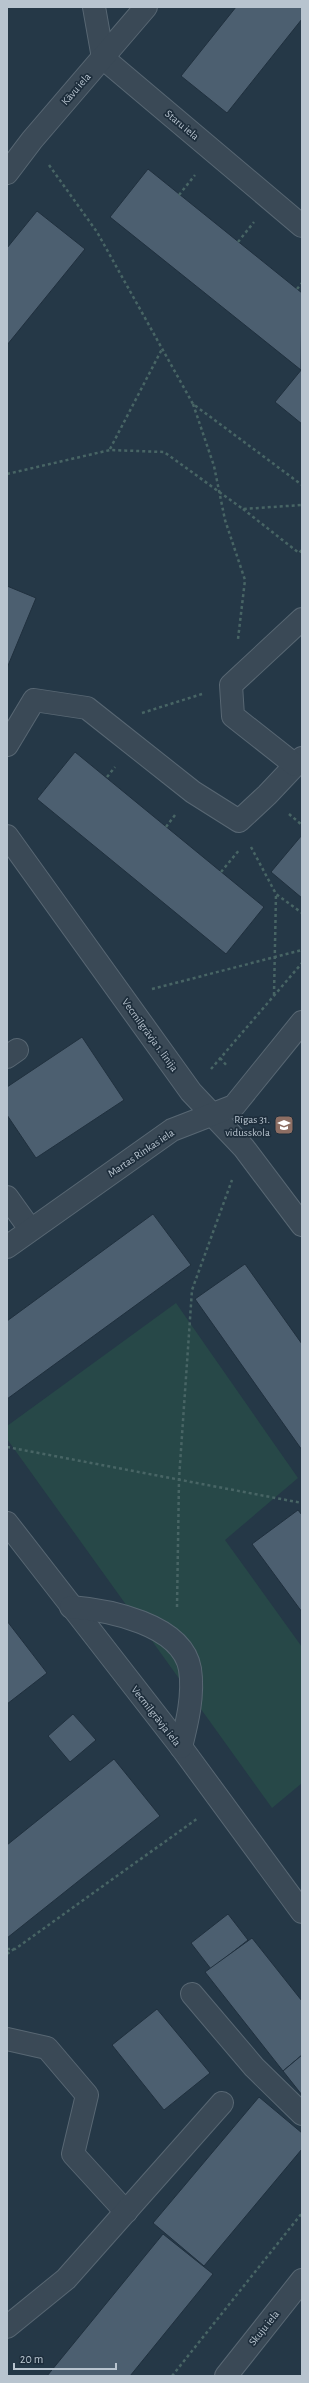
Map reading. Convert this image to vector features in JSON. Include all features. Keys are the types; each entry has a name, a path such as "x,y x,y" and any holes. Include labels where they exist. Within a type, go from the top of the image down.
{"street":[{"path":"94,7 103,58"},
{"name":"Kāvu iela","path":"7,173 32,140 146,7"},
{"name":"Staru iela","path":"103,58 302,226"},
{"path":"7,745 34,700 87,708 193,792 239,821 299,762 233,716 231,685 302,619"},
{"name":"Vecmīlgrāvja 1. līnija","path":"7,836 191,1092 244,1148 302,1225"},
{"name":"Martas Rinkas iela","path":"7,1247 30,1229 172,1130 234,1106 302,1022"},
{"path":"7,1196 30,1229"},
{"name":"Vecmīlgrāvja iela","path":"7,1523 181,1747 219,1801 302,1912"},
{"path":"71,1607 94,1609 124,1616 151,1626 181,1648 190,1669 189,1716 181,1747"},
{"path":"192,1994 254,2067 302,2114"},
{"path":"7,2039 47,2048 87,2095 73,2154 126,2212"},
{"path":"7,2327 66,2279 222,2103"},
{"name":"Skuju iela","path":"226,2376 302,2280"}],"path":[{"path":"32,140 97,232 193,404 214,466 225,520 245,580 237,640"},
{"path":"297,289 302,283"},
{"path":"110,450 162,348"},
{"path":"193,404 302,485"},
{"path":"7,474 110,450 164,452 243,509 299,553 302,550"},
{"path":"243,509 302,504"},
{"path":"108,724 231,685"},
{"path":"248,840 276,894 302,914"},
{"path":"221,872 244,846"},
{"path":"274,995 276,894"},
{"path":"149,990 302,950"},
{"path":"177,1613 179,1479 192,1290 244,1148"},
{"path":"7,1447 302,1503"},
{"path":"7,1954 219,1801"},
{"path":"7,1949 15,1949"},
{"path":"172,2376 302,2213"}],"green space":[{"path":"176,1303 298,1478 225,1540 302,1647 302,1783 272,1808 7,1439 7,1426"}],"building":[{"path":"236,7 302,7 302,19 227,113 181,76"},
{"path":"148,169 302,293 301,370 110,217"},
{"path":"37,211 85,249 7,345 7,248"},
{"path":"302,369 302,424 275,402"},
{"path":"7,586 36,598 7,668"},
{"path":"75,752 264,907 226,954 37,799"},
{"path":"302,835 302,898 271,872"},
{"path":"82,1037 124,1100 36,1158 7,1115 7,1087"},
{"path":"153,1214 191,1265 7,1399 7,1321"},
{"path":"245,1264 302,1344 302,1450 195,1299"},
{"path":"298,1510 302,1515 302,1612 252,1544"},
{"path":"7,1621 47,1673 7,1704"},
{"path":"73,1714 96,1740 70,1762 48,1736"},
{"path":"114,1759 160,1816 7,1938 7,1845"},
{"path":"228,1914 248,1940 211,1969 191,1943"},
{"path":"252,1938 302,2001 302,2055 283,2071 205,1972"},
{"path":"157,2009 210,2073 164,2110 112,2045"},
{"path":"302,2055 302,2095 283,2071"},
{"path":"259,2097 302,2133 302,2149 204,2266 153,2223"},
{"path":"163,2234 213,2274 130,2376 47,2376"}],"place":[{"name":"Rīgas 31. vidusskola","path":"284,1125"}]}
